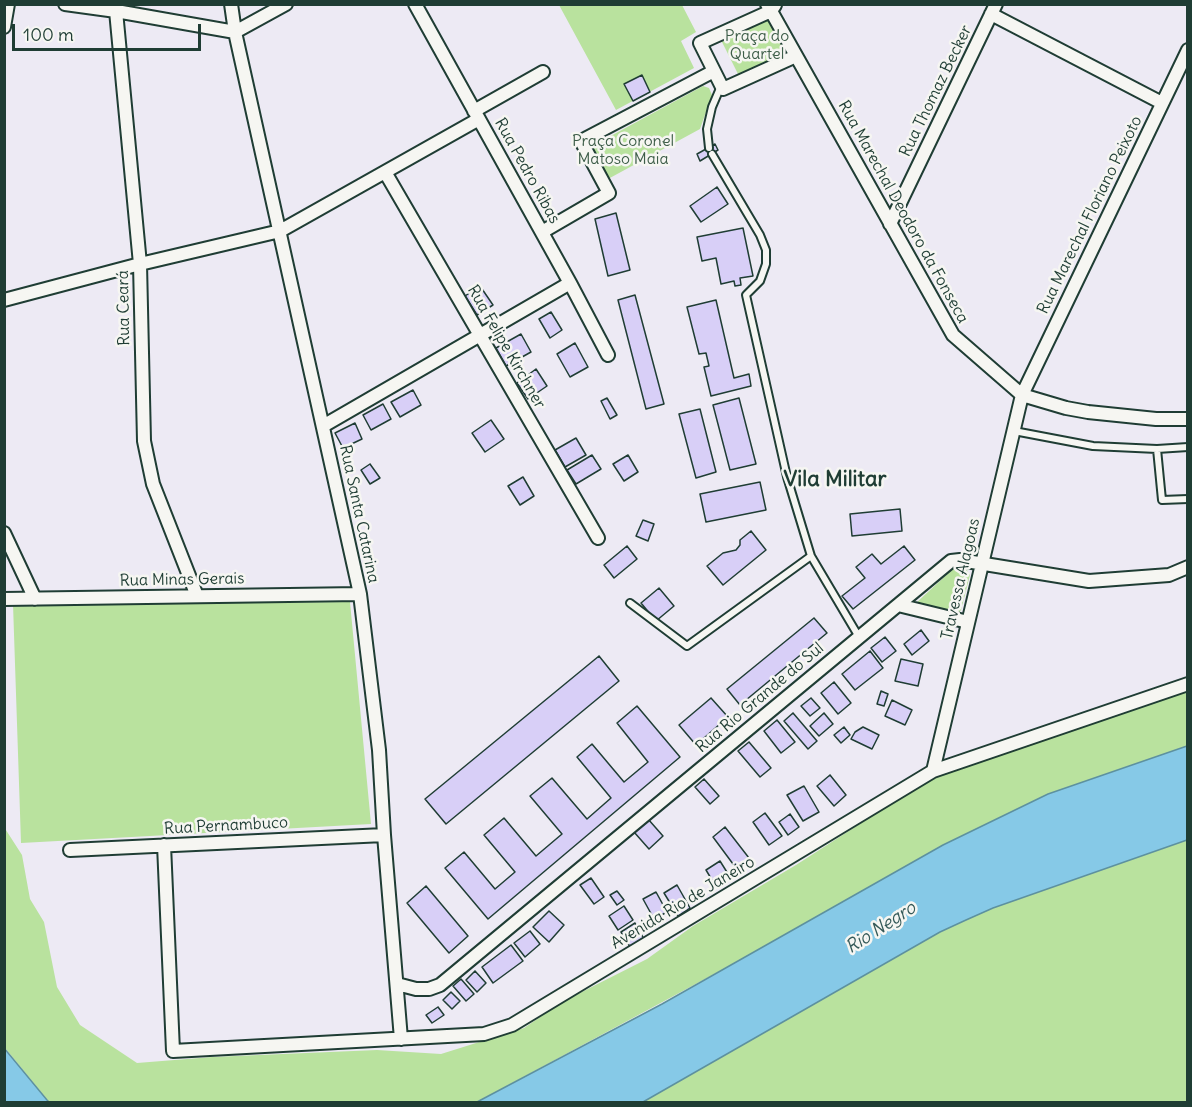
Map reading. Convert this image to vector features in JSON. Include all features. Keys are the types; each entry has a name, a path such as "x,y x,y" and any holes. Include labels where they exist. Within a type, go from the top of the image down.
{"street":[{"path":"4,27 8,4"},
{"path":"65,4 235,32 286,4"},
{"name":"Rua Santa Catarina","path":"231,4 235,32 360,594 379,750 401,1039"},
{"name":"Rua Pedro Ribas","path":"415,4 608,355"},
{"path":"771,7 701,41 721,85 724,89 796,56"},
{"name":"Rua Marechal Deodoro da Fonseca","path":"771,7 796,56 953,335 1022,396 1088,412 1156,419 1188,419"},
{"path":"993,9 1162,103"},
{"name":"Rua Thomaz Becker","path":"890,224 993,9"},
{"name":"Rua Ceará","path":"116,11 140,264 144,441 147,464 197,596"},
{"name":"Rua Marechal Floriano Peixoto","path":"1022,396 1188,50"},
{"path":"542,232 609,193 581,141 714,70"},
{"path":"4,300 140,264 280,231 385,172 543,72"},
{"name":"Rua Felipe Kirchner","path":"385,172 598,538"},
{"path":"323,426 570,283"},
{"name":"Travessa Alagoas","path":"933,771 1022,396"},
{"path":"4,533 35,599"},
{"name":"Rua Rio Grande do Sul","path":"398,984 416,989 440,985 951,561 960,560 1089,581 1169,575 1188,567"},
{"name":"Rua Minas Gerais","path":"4,599 360,594"},
{"path":"898,605 968,622"},
{"name":"Avenida Rio de Janeiro","path":"164,845 173,1051 484,1034 512,1025 933,771 1188,684"},
{"name":"Rua Pernambuco","path":"70,850 384,835"}],"lane":[{"path":"721,85 712,107 707,129 710,151 760,235 765,250 766,264 760,281 746,295 787,477 811,556 860,637"},
{"path":"1013,431 1094,446 1157,449 1188,447"},
{"path":"1157,449 1162,500 1188,499"},
{"path":"630,603 687,646 811,556"}],"green space":[{"path":"559,5 682,5 696,32 681,41 694,68 616,110"},
{"name":"Praça do Quartel","path":"769,15 787,56 740,78 720,38"},
{"name":"Praça Coronel Matoso Maia","path":"703,86 709,88 712,95 700,129 608,179 593,151 594,145"},
{"path":"965,567 970,575 958,614 916,603 954,568"},
{"path":"350,602 371,824 21,843 13,604"},
{"path":"1187,685 1187,746 1048,794 477,1102 49,1102 5,1048 4,827 22,855 30,899 44,922 57,987 80,1025 137,1063 212,1057 377,1050 441,1054 524,1028 562,1002 647,959 693,926 796,865 931,778"},
{"path":"1187,840 1187,1102 643,1102 940,932 993,908"}],"water":[{"name":"Rio Negro","path":"1187,746 1187,840 993,908 940,932 643,1102 477,1102 662,1004 943,845 1048,794"},
{"path":"4,1048 47,1100 49,1102 5,1102"}],"building":[{"path":"642,75 650,92 633,101 624,84"},
{"path":"715,144 718,150 700,161 697,154"},
{"path":"717,187 728,204 701,222 690,206"},
{"path":"616,213 630,270 608,276 595,219"},
{"path":"743,228 753,276 740,278 741,285 735,286 734,281 721,284 716,258 702,261 697,237"},
{"path":"480,286 493,305 477,315 465,296"},
{"path":"635,295 664,404 646,409 618,300"},
{"path":"716,300 734,378 749,374 751,386 711,396 704,367 709,366 706,353 699,354 687,307"},
{"path":"551,312 562,330 550,338 539,319"},
{"path":"521,334 531,352 506,366 496,348"},
{"path":"575,343 588,367 570,377 557,354"},
{"path":"536,369 547,386 528,399 517,383"},
{"path":"413,390 421,405 400,417 391,402"},
{"path":"607,398 617,415 610,419 601,401"},
{"path":"739,398 756,464 730,470 713,405"},
{"path":"383,404 391,419 371,430 363,415"},
{"path":"700,409 716,472 696,478 679,414"},
{"path":"491,420 504,439 485,452 472,433"},
{"path":"355,423 362,439 343,448 335,433"},
{"path":"576,438 586,455 565,467 555,450"},
{"path":"592,455 601,469 576,484 567,470"},
{"path":"628,455 638,472 624,481 613,464"},
{"path":"370,464 380,478 370,484 361,470"},
{"path":"523,477 534,496 520,505 508,486"},
{"path":"760,482 766,510 706,522 700,494"},
{"path":"900,509 902,531 852,536 850,514"},
{"path":"643,520 654,524 648,541 636,536"},
{"path":"751,531 766,550 723,585 707,566 723,553 736,550 740,545 740,540"},
{"path":"627,546 637,559 614,578 604,565"},
{"path":"904,546 915,560 853,609 842,596 865,578 856,567 872,554 881,564"},
{"path":"659,588 674,606 656,621 641,603"},
{"path":"814,618 827,633 740,705 727,689"},
{"path":"921,630 929,641 912,655 904,644"},
{"path":"885,637 896,651 882,662 871,648"},
{"path":"870,651 883,668 855,690 842,674"},
{"path":"599,656 619,681 446,824 425,799"},
{"path":"901,659 923,664 918,686 895,681"},
{"path":"834,682 851,703 838,714 821,693"},
{"path":"881,691 888,694 884,706 877,704"},
{"path":"711,698 728,717 696,745 679,725"},
{"path":"811,698 820,708 810,716 801,706"},
{"path":"892,700 912,710 905,725 885,716"},
{"path":"637,706 680,757 488,919 445,868 464,852 495,889 515,872 484,835 504,818 536,856 562,834 530,796 552,778 587,819 611,798 577,757 592,744 624,782 648,762 617,723"},
{"path":"793,713 817,741 808,749 784,721"},
{"path":"824,713 833,724 819,736 810,726"},
{"path":"777,720 795,742 781,753 764,731"},
{"path":"844,727 850,735 841,743 834,735"},
{"path":"863,727 879,735 872,749 851,739 855,732"},
{"path":"749,742 771,768 760,777 738,751"},
{"path":"830,775 846,795 834,806 817,786"},
{"path":"704,779 719,796 710,804 695,787"},
{"path":"804,786 819,812 803,821 787,795"},
{"path":"765,813 782,836 769,845 753,822"},
{"path":"790,814 799,827 788,835 779,822"},
{"path":"648,819 663,836 649,849 634,832"},
{"path":"725,827 749,858 736,868 713,837"},
{"path":"720,861 730,877 715,885 706,870"},
{"path":"591,878 604,897 594,904 580,885"},
{"path":"677,885 690,908 678,916 664,893"},
{"path":"426,886 468,936 449,953 407,903"},
{"path":"617,891 624,900 617,905 610,895"},
{"path":"656,892 667,912 654,919 643,899"},
{"path":"624,906 633,920 618,930 609,916"},
{"path":"549,911 564,925 549,942 533,927"},
{"path":"635,923 644,939 630,947 621,932"},
{"path":"530,931 540,944 525,957 514,943"},
{"path":"511,945 523,961 493,983 482,967"},
{"path":"475,971 486,983 477,992 466,980"},
{"path":"461,979 474,994 466,1001 453,986"},
{"path":"451,992 460,1001 452,1009 443,1000"},
{"path":"438,1007 444,1015 432,1023 426,1015"}],"district":[{"name":"Vila Militar","path":"835,480"}]}
